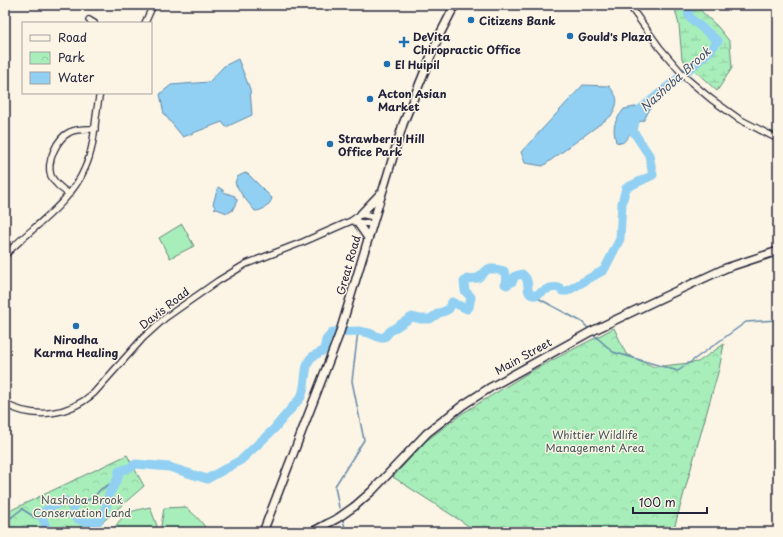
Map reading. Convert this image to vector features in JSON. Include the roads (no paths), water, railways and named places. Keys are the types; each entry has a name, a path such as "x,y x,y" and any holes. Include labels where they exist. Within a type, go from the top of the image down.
{"main road":[{"name":"Great Road","path":"265,530 342,327 403,124 440,34 455,5"},
{"path":"361,214 382,192"},
{"path":"354,222 368,238"},
{"name":"Main Street","path":"312,532 338,518 355,506 372,492 427,433 491,387 590,332 676,290 726,268 778,251"}],"street":[{"path":"145,22 153,5"},
{"path":"629,5 660,48 686,78 711,99 739,119 778,139"},
{"path":"5,255 69,194 80,178 86,167 90,153 100,94"},
{"path":"69,194 59,186 51,175 51,162 54,152 65,135 86,128 95,129"},
{"path":"361,214 373,220"},
{"name":"Davis Road","path":"5,404 22,411 39,414 61,412 81,404 94,393 138,342 165,318 218,281 246,264 354,222 361,214"},
{"path":"354,222 373,220"}],"water":[{"path":"238,59 250,89 252,115 226,127 222,122 183,137 164,114 160,94 171,85 209,82 224,66"},
{"path":"583,85 609,86 615,94 617,100 617,104 611,116 543,166 525,163 521,152"},
{"path":"650,104 652,105 644,120 632,128 628,137 622,143 616,142 614,128 618,117 624,109"},
{"path":"245,173 248,174 272,198 268,206 263,209 255,211 242,195 235,183 237,177"},
{"path":"218,187 223,190 223,192 235,196 237,199 232,211 229,213 214,208 215,207 213,204"}],"waterway":[{"name":"Nashoba Brook","path":"44,532 47,530 43,519 43,512 64,500 74,505 72,515 78,519 84,522 98,522 106,507 109,494 118,478 119,471 136,464 169,467 207,479 241,460 273,430 301,397 309,360 324,350 326,340 333,332 358,331 369,333 381,338 412,317 430,319 449,309 452,302 467,309 469,307 471,297 465,291 464,282 467,279 478,278 488,269 504,271 506,276 505,284 507,285 512,282 515,276 522,274 528,283 529,293 536,295 550,288 560,288 562,291 567,291 604,270 620,239 622,203 626,188 653,175 649,155 633,131 637,112 693,66 710,51 718,41 690,18 686,5"},
{"path":"534,296 582,322 588,328"},
{"path":"593,334 613,352 678,371 746,322 778,320"},
{"path":"339,508 335,486 364,440 352,381 358,331"},
{"path":"74,505 93,498 101,489 114,482"},
{"path":"6,532 5,522 22,509 36,518 43,519"},
{"path":"343,520 346,532"}],"place":[{"name":"Citizens Bank","path":"471,20"},
{"name":"Gould's Plaza","path":"570,36"},
{"name":"DeVita Chiropractic Office","path":"404,42"},
{"name":"El Huipil","path":"387,64"},
{"name":"Acton Asian Market","path":"370,99"},
{"name":"Strawberry Hill Office Park","path":"330,144"},
{"name":"Nirodha Karma Healing","path":"76,326"}],"park label":[{"name":"Whittier Wildlife Management Area","path":"595,440"},
{"name":"Nashoba Brook Conservation Land","path":"82,505"}]}
